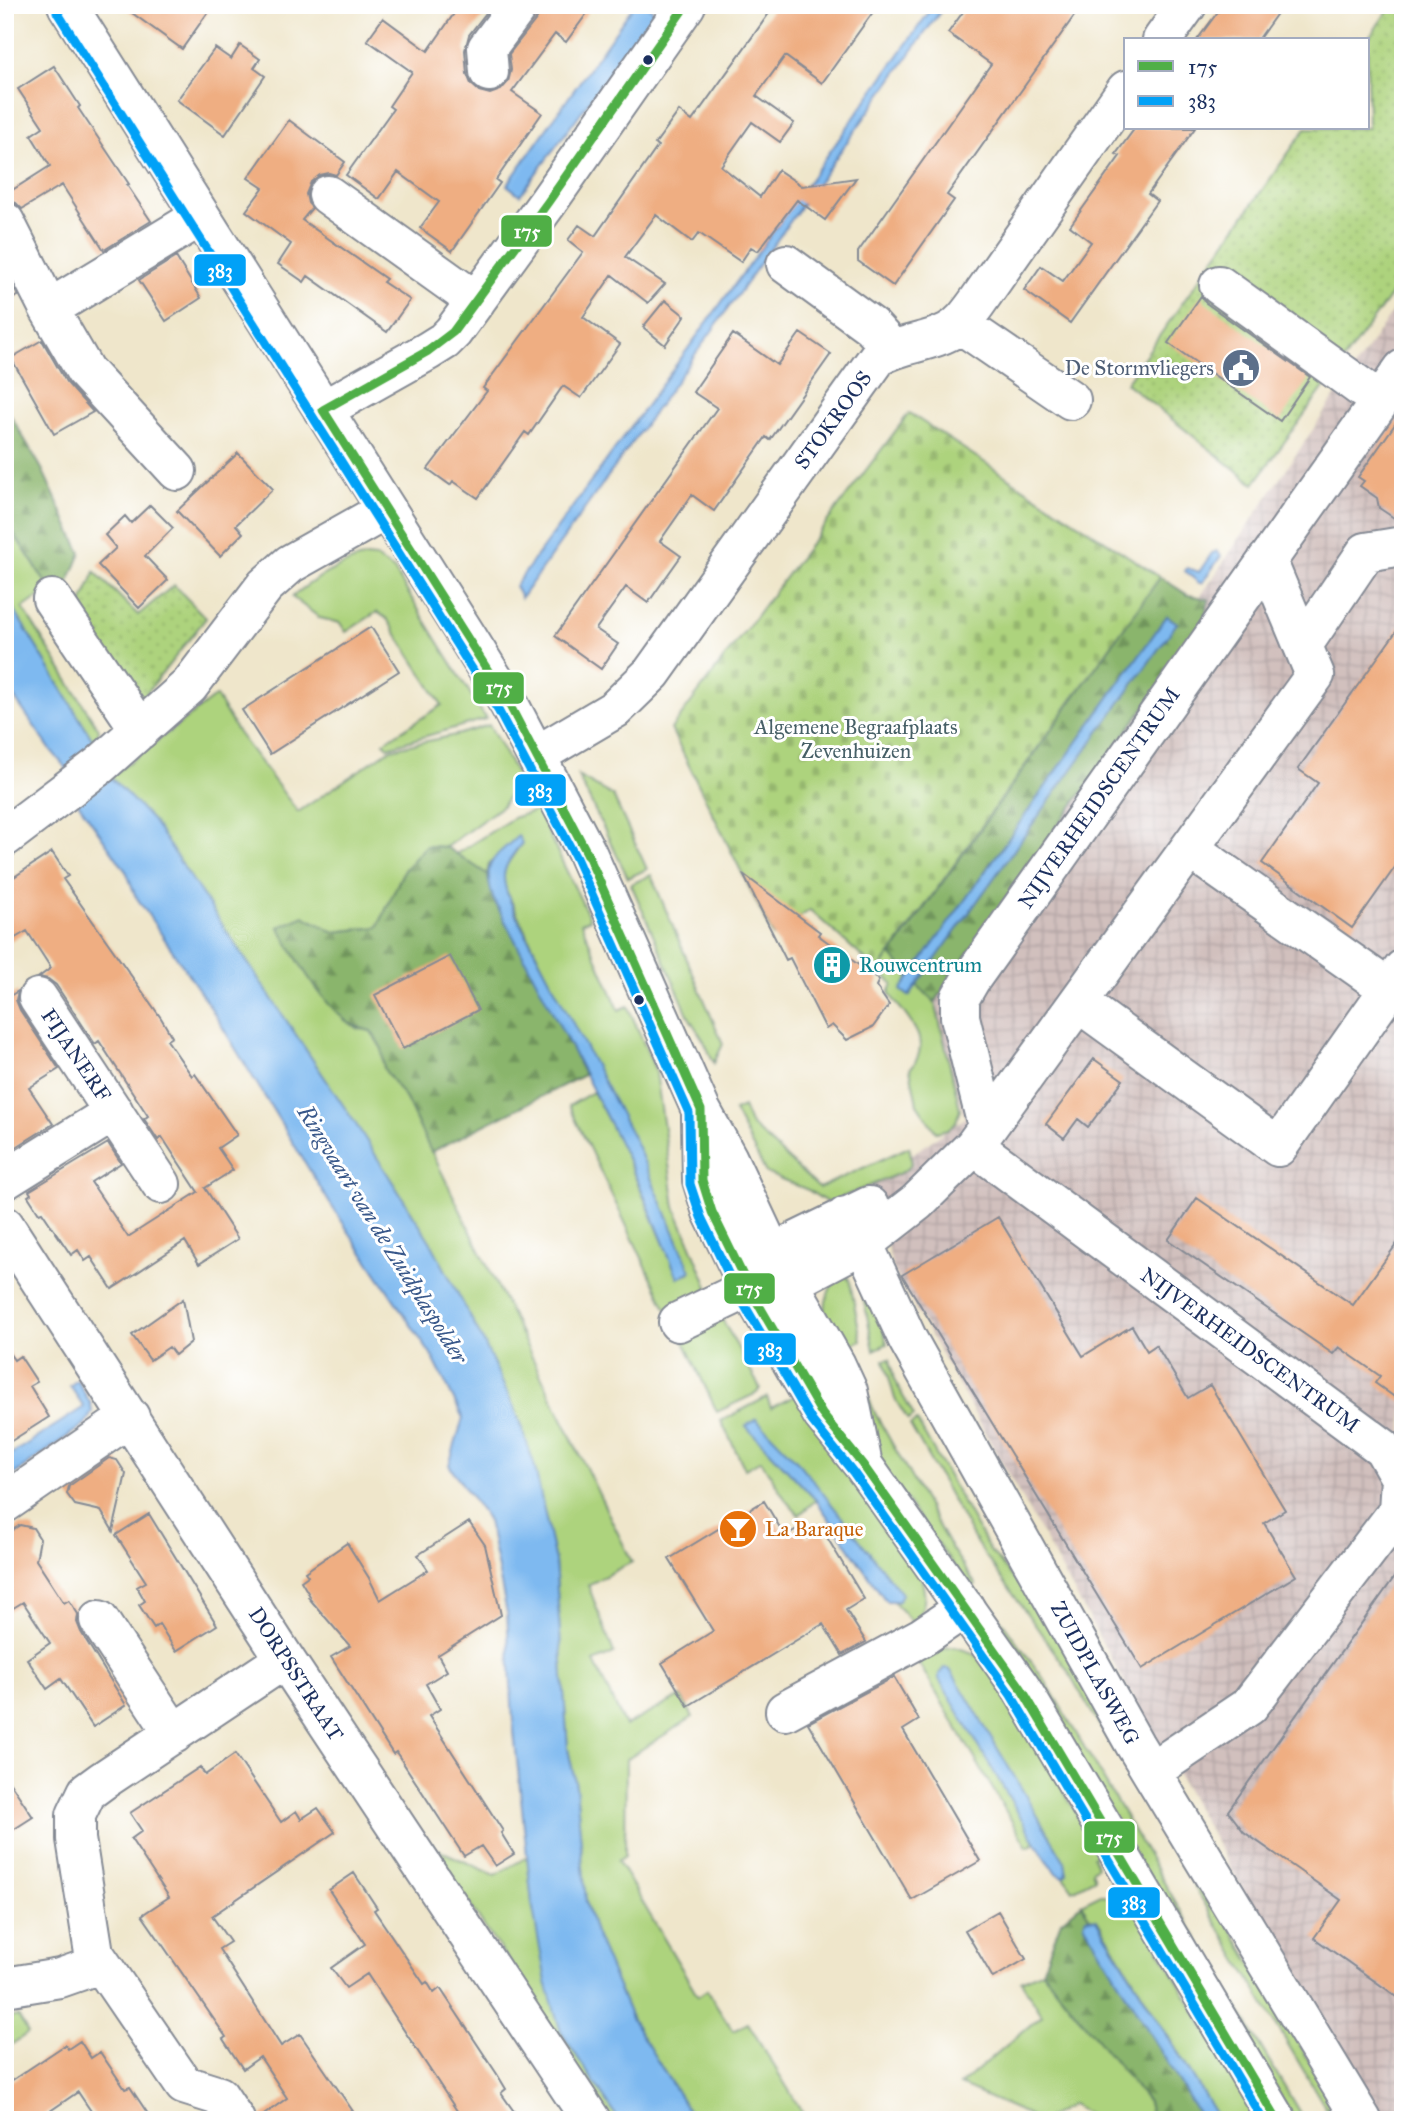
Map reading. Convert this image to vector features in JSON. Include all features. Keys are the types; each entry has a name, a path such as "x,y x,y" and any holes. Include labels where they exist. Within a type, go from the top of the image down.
{"street":[{"path":"67,5 509,704 537,755 587,853 701,1110 781,1268 848,1391 863,1465"},
{"path":"489,72 487,48 519,5"},
{"path":"323,411 444,341 476,301 686,5"},
{"path":"1163,38 1187,5"},
{"path":"786,264 872,326 891,348 947,333 960,324 976,304 1124,93"},
{"path":"328,195 476,301"},
{"path":"49,309 200,217"},
{"path":"5,222 49,309 85,371 177,471"},
{"path":"1219,285 1380,401"},
{"path":"960,324 1071,400"},
{"name":"STOKROOS","path":"537,755 615,709 652,673 878,357 891,348"},
{"name":"NIJVERHEIDSCENTRUM","path":"1152,1771 1249,1706 1398,1511 1400,1478 1383,1448 971,1147 960,998 979,967 1403,369"},
{"path":"5,837 87,775 189,686 265,586 290,564 386,510"},
{"path":"1303,645 1366,552 1403,546"},
{"path":"678,1322 749,1288 854,1230 918,1202 971,1147 1079,1003 1315,675 1267,560"},
{"path":"52,599 139,730"},
{"path":"1079,1003 1278,1147 1396,979 1190,849"},
{"name":"FIJANERF","path":"38,998 161,1184"},
{"path":"701,1110 702,1180 712,1212 749,1288 822,1413 863,1465 1021,1688 1277,2120"},
{"name":"FIJANERF","path":"5,1180 114,1112"},
{"name":"DORPSSTRAAT","path":"5,1226 285,1659 591,2120"},
{"name":"ZUIDPLASWEG","path":"854,1230 908,1340 1122,1721 1362,2120"},
{"path":"5,1503 130,1417"},
{"path":"785,1711 922,1637 964,1608"},
{"path":"99,1620 174,1734"},
{"path":"236,2120 219,2096 184,2085 94,1953 76,1839 76,1815 87,1792 285,1659"},
{"path":"5,1987 60,1978 100,1964"}],"shaded area":[{"path":"1403,296 1403,2120 1381,2120 1298,1986 893,1268 870,1183 965,1118 931,996"}],"green space":[{"path":"1392,5 1403,5 1403,278 1254,484 1126,383 1305,130 1370,130 1368,38"},
{"path":"5,406 42,469 81,553 65,591 50,589 5,520"},
{"name":"Algemene Begraafplaats Zevenhuizen","path":"909,413 1160,577 878,971 810,910 773,936 671,729"},
{"path":"5,520 50,589 23,608 99,730 95,744 5,595"},
{"path":"366,557 376,558 394,570 486,719 388,747 384,742 442,705 387,619 377,612 346,632 340,623 320,618 292,597 327,573"},
{"path":"95,572 138,615 174,585 206,618 145,695 134,697 78,613"},
{"path":"1160,577 1188,595 1209,599 1202,628 1030,864 935,1002 917,985 1177,623 1167,616 910,977 891,955"},
{"path":"216,696 238,733 298,812 391,749 489,725 519,779 502,806 446,847 426,846 404,870 378,927 334,932 304,917 279,927 357,1028 371,1031 382,1049 384,1069 406,1099 632,1562 588,1585 614,1653 594,1662 625,1726 681,1696 693,1717 626,1759 625,1856 618,1861 698,1996 707,1990 733,2031 748,2023 807,2120 694,2120 631,2018 595,1933 586,1902 576,1786 568,1749 555,1561 534,1464 517,1414 483,1341 431,1243 359,1129 152,820 110,777"},
{"path":"578,776 613,796 647,869 628,878"},
{"path":"537,810 590,919 581,923 619,1010 628,1006 656,1072 675,1207 709,1289 668,1312 569,1106 593,1092 624,1151 678,1277 691,1272 503,884 503,870 522,843 489,863 487,874 456,854 513,818"},
{"path":"426,846 446,847 487,874 493,898 555,1013 584,1075 431,1152 406,1099 384,1069 382,1049 371,1031 349,1023 326,1001 308,977 279,927 304,916 334,932 378,927 404,870"},
{"path":"651,875 723,1044 714,1063 690,1019 631,884"},
{"path":"891,954 910,977 901,990 909,996 917,985 935,1002 960,1109 956,1122 948,1129 936,1132 917,1104 910,1069 920,1048 919,1039 910,1020 889,993 893,984 879,970"},
{"path":"743,1107 750,1124 819,1188 909,1147 911,1164 903,1172 828,1203 808,1190 766,1173 734,1111"},
{"path":"843,1269 850,1282 861,1340 838,1353 827,1324 825,1309 832,1284"},
{"path":"860,1282 876,1294 887,1344 874,1350"},
{"path":"721,1317 760,1388 757,1393 717,1412 681,1335"},
{"path":"890,1359 894,1380 914,1416 908,1420 895,1399 884,1360"},
{"path":"861,1368 866,1392 875,1413 948,1543 976,1585 970,1588 884,1470 850,1374"},
{"path":"800,1393 920,1571 924,1604 913,1623 894,1603 899,1601 800,1464 746,1426 816,1500 799,1515 787,1502 761,1460 745,1469 721,1421 767,1397 771,1408"},
{"path":"917,1421 990,1551 1052,1623 1124,1747 1115,1752 1066,1668 977,1544 910,1425"},
{"path":"988,1602 1046,1682 1304,2120 1295,2120 983,1605"},
{"path":"955,1647 983,1659 1101,1853 1093,1857 1097,1866 1092,1870 1095,1878 1073,1890 1064,1877 1067,1874 1065,1862 950,1670 939,1674 940,1679 1036,1843 1027,1847 918,1662 945,1648"},
{"path":"1158,1806 1340,2112 1331,2117 1150,1811"},
{"path":"432,1847 495,1875 527,1857 532,1903 561,2032 619,2120 606,2120 528,2003 536,1996 491,1937"},
{"path":"1101,1894 1110,1898 1115,1896 1120,1904 1129,1898 1259,2120 1219,2120 1097,1919 1090,1918 1081,1904"},
{"path":"1081,1904 1090,1918 1086,1918 1086,1927 1202,2120 1152,2120 1148,2102 1042,1971 1061,1921"},
{"path":"1042,1971 1148,2102 1152,2120 1097,2120 1072,2104 1040,2120 960,2085 1042,2015 1021,1981"},
{"path":"18,2016 28,2033 5,2049 5,2018"}],"water":[{"path":"634,5 646,5 655,12 520,195 507,185"},
{"path":"934,5 945,5 521,598 515,586"},
{"path":"1217,551 1221,556 1202,583 1185,571 1187,568 1199,572 1212,553"},
{"name":"Ringvaart van de Zuidplaspolder","path":"5,595 95,744 83,756 110,777 152,820 359,1129 431,1243 483,1341 517,1414 534,1464 555,1561 568,1749 576,1786 586,1902 595,1933 631,2018 694,2120 619,2120 561,2032 546,1982 532,1903 513,1722 507,1613 488,1521 449,1465 463,1418 433,1358 329,1202 209,1005 135,895 127,873 77,801 66,768 5,684"},
{"path":"1167,616 1177,623 909,996 901,990"},
{"path":"518,836 522,843 505,870 507,894 636,1143 691,1271 678,1278 631,1166 493,898 489,868 496,856"},
{"path":"77,1380 91,1404 92,1412 86,1423 5,1481 5,1458 84,1407 70,1386"},
{"path":"756,1419 800,1464 902,1594 899,1601 886,1601 816,1500 746,1426"},
{"path":"944,1668 950,1670 961,1687 1065,1862 1067,1874 1064,1877 1056,1873 1039,1848 939,1679"},
{"path":"1086,1918 1096,1919 1219,2120 1202,2120 1086,1927"}],"building":[{"path":"121,5 213,5 182,49"},
{"path":"460,5 492,5 469,35 465,50 467,74 471,84 479,91 490,94 501,90 508,82 511,70 509,54 537,18 540,5 593,5 566,42 555,34 512,92 542,113 496,180 500,183 452,251 420,228 439,202 398,172 379,199 346,175 393,109 389,106 412,72 367,40 383,18 428,51"},
{"path":"775,5 878,5 822,83 785,56 756,96 794,123 780,142 752,122 721,166 760,197 778,170 802,186 856,178 825,220 797,200 758,251 751,247 741,262 699,233 692,242 656,215 625,257 665,284 648,303 612,275 583,317 620,344 581,398 563,386 529,435 525,432 478,498 453,481 450,485 428,469 487,391 483,388 583,252 568,240 579,225 595,236 679,111 692,121"},
{"path":"968,5 1082,5 947,195 954,200 893,286 858,261 858,252 991,64 948,33"},
{"path":"1223,5 1283,5 1259,38 1198,38"},
{"path":"240,45 260,59 254,68 265,76 225,135 177,100 215,48 231,59"},
{"path":"54,66 151,221 104,250 62,185 22,209 16,203 5,200 5,185 9,192 50,166 31,135 43,127 18,89"},
{"path":"289,120 345,162 336,175 320,175 311,182 306,194 312,208 302,220 386,279 383,282 410,300 387,332 308,276 304,282 278,264 291,244 246,211 263,188 248,178"},
{"path":"1134,130 1194,130 1148,194 1157,201 1070,323 1024,290 1041,266 1063,281 1091,242 1070,226 1120,156 1116,154"},
{"path":"176,257 201,298 166,321 139,280"},
{"path":"5,271 18,296 5,302"},
{"path":"1201,296 1206,303 1310,377 1280,421 1168,343"},
{"path":"665,300 685,316 665,345 643,327"},
{"path":"800,333 831,354 770,440 766,437 714,511 692,495 660,541 681,556 648,603 626,587 596,629 618,644 601,669 555,636 717,408 693,392 733,334 777,365"},
{"path":"42,340 66,382 93,412 54,434 11,358"},
{"path":"1403,413 1403,524 1379,508 1377,498 1360,486 1364,481 1358,477"},
{"path":"238,453 273,489 236,525 243,533 220,556 177,511"},
{"path":"150,505 173,528 145,556 168,580 139,608 98,565 116,548 105,535 125,516 131,523"},
{"path":"1403,622 1403,856 1352,928 1262,863 1318,783 1298,769"},
{"path":"371,627 399,671 270,754 242,710"},
{"path":"52,852 68,876 63,879 161,1018 172,1037 167,1040 192,1076 195,1074 237,1135 218,1148 233,1170 205,1188 238,1239 199,1264 185,1241 112,1289 91,1257 85,1261 78,1250 71,1255 42,1212 39,1213 28,1196 31,1194 29,1191 108,1143 121,1163 91,1182 128,1237 198,1192 162,1137 158,1140 144,1119 148,1116 99,1041 95,1044 56,985 39,977 51,968 27,931 5,944 5,883"},
{"name":"Rouwcentrum","path":"743,874 879,980 876,986 889,1005 873,1027 847,1040 832,1025 826,1029 790,958 786,960"},
{"path":"450,956 478,1010 403,1049 375,995"},
{"path":"18,991 16,1000 20,1010 59,1069 29,1088 53,1124 5,1154 5,999"},
{"path":"1094,1059 1123,1080 1088,1127 1078,1119 1064,1138 1046,1124"},
{"path":"1197,1198 1353,1305 1403,1235 1403,1403 1375,1383 1380,1376 1339,1347 1333,1354 1168,1240"},
{"path":"998,1217 1083,1356 1132,1326 1147,1351 1156,1345 1188,1398 1210,1385 1285,1510 1264,1523 1296,1576 1142,1669 902,1275"},
{"path":"183,1299 191,1342 175,1355 169,1347 150,1360 132,1335"},
{"path":"5,1347 14,1360 20,1356 37,1382 30,1386 49,1417 5,1445"},
{"path":"109,1458 117,1460 126,1474 113,1531 101,1511 75,1505 67,1494 69,1486"},
{"path":"764,1501 785,1536 800,1527 807,1538 822,1529 864,1599 846,1610 866,1642 842,1655 823,1624 688,1706 662,1663 713,1631 669,1559"},
{"path":"149,1514 217,1625 176,1651 159,1624 154,1628 139,1605 145,1601 137,1587 146,1582 116,1535"},
{"path":"469,1522 485,1545 501,1615 438,1655 447,1671 426,1684 440,1709 429,1716 503,1831 501,1833 514,1854 495,1866 481,1846 464,1856 396,1752 393,1754 331,1657 350,1646 308,1597 310,1596 301,1581 308,1576 305,1572 347,1543 380,1600 428,1570 418,1555"},
{"path":"20,1525 33,1528 40,1539 36,1560 64,1603 69,1600 78,1614 77,1622 81,1632 126,1705 93,1727 61,1679 47,1689 27,1659 50,1643 23,1602 5,1613 5,1535"},
{"path":"1403,1565 1403,2001 1314,1938 1341,1900 1244,1832 1228,1811"},
{"path":"894,1677 919,1720 903,1730 980,1861 912,1900 808,1723"},
{"path":"235,1754 281,1822 296,1811 301,1819 318,1808 335,1832 212,1916 230,1942 219,1949 281,2046 300,2034 359,2120 257,2120 287,2098 260,2057 243,2069 223,2039 226,2037 142,1915 169,1897 131,1839 142,1831 130,1813 200,1767 205,1775"},
{"path":"5,1775 33,1817 5,1835"},
{"path":"354,1873 377,1908 374,1910 424,1984 427,1982 434,1993 440,1988 497,2074 506,2089 501,2093 520,2120 463,2120 367,1974 346,1988 331,1968 365,1944 329,1890"},
{"path":"998,1911 1026,1959 993,1978 965,1930"},
{"path":"80,2041 91,2058 100,2052 125,2089 130,2087 152,2120 97,2120 78,2092 37,2120 5,2120 5,2085 65,2045 68,2049"}],"transit line":[{"name":"175","path":"323,410 428,351 453,332 686,5"},
{"name":"383","path":"57,12 498,710 576,858 689,1113 690,1184 701,1217 738,1294 812,1421 853,1472 1011,1695 1263,2120"},
{"name":"175","path":"323,410 509,704 587,853 701,1110 702,1180 712,1212 749,1288 822,1414 863,1465 1021,1688 1277,2120"}],"place":[{"name":"De Stormvliegers","path":"1241,368"},
{"name":"Rouwcentrum","path":"832,965"},
{"name":"La Baraque","path":"738,1529"}]}
